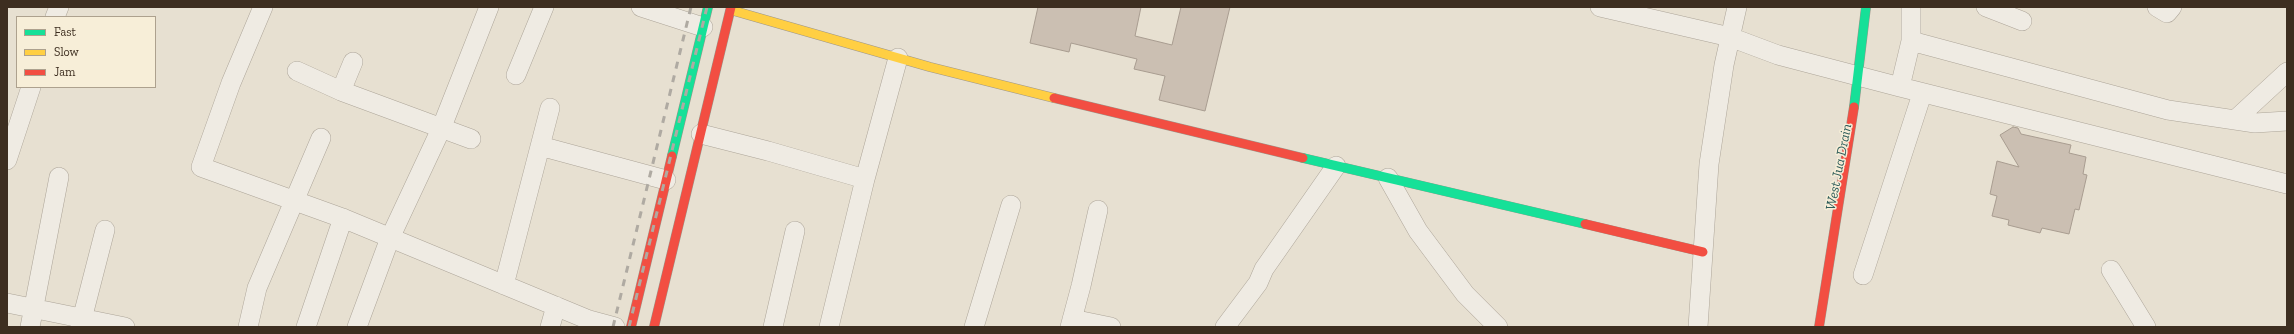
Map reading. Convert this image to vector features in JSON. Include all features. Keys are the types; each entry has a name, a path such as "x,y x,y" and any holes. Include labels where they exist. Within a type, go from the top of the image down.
{"street":[{"path":"357,327 390,238 441,130 489,7"},
{"path":"516,75 544,7"},
{"path":"641,7 703,27"},
{"path":"632,327 708,7"},
{"path":"1600,7 1730,37 1778,55 1859,78 2287,184"},
{"path":"1698,327 1709,164 1724,65 1737,7"},
{"path":"1819,327 1859,78 1866,7"},
{"path":"1900,87 1910,41 1912,7"},
{"path":"1986,7 2022,21"},
{"path":"2157,7 2168,13 2172,7"},
{"path":"654,327 731,8 898,58 1147,121 1703,252"},
{"path":"257,9 201,167 342,218 589,320 615,327"},
{"path":"1910,41 2168,110 2255,123 2287,121"},
{"path":"829,327 865,179 898,58"},
{"path":"341,91 353,62"},
{"path":"297,71 341,91 441,130 470,139"},
{"path":"2235,120 2287,72"},
{"path":"7,160 31,88"},
{"path":"1863,275 1922,94"},
{"path":"504,284 550,108"},
{"path":"701,134 768,150 865,179"},
{"path":"248,327 257,288 321,138"},
{"path":"540,146 666,180"},
{"path":"1225,327 1258,283 1264,269 1336,166"},
{"path":"30,327 59,177"},
{"path":"1388,178 1418,231 1465,294 1498,327"},
{"path":"974,327 1011,205"},
{"path":"1098,210 1071,323 1094,322 1111,327"},
{"path":"306,327 342,218"},
{"path":"81,323 105,230"},
{"path":"773,327 795,231"},
{"path":"2112,270 2146,327"},
{"path":"7,303 34,308 81,323 125,327"},
{"path":"550,327 556,306"}],"building":[{"path":"1038,7 1141,7 1135,36 1172,45 1181,7 1230,7 1205,111 1159,100 1165,76 1134,69 1137,59 1071,43 1069,52 1030,43"},
{"path":"2013,127 2018,128 2021,134 2071,145 2069,153 2086,157 2083,174 2087,175 2079,210 2075,209 2069,234 2042,228 2040,233 2008,225 2009,220 1992,216 1997,196 1990,194 1997,161 2019,167 2000,135"}],"railway":[{"path":"613,327 691,7"},
{"path":"629,327 707,7"}],"traffic: fast":[{"path":"672,156 708,7"},
{"path":"1854,107 1866,7"},
{"path":"1303,158 1585,224"}],"traffic: slow":[{"path":"731,10 930,67 1054,98"}],"traffic: jam":[{"path":"654,327 731,7"},
{"path":"1054,98 1303,158"},
{"path":"1819,327 1854,107"},
{"path":"631,327 672,156"},
{"path":"1585,224 1703,252"}],"water label":[{"name":"West Jua Drain","path":"1839,167"}]}
